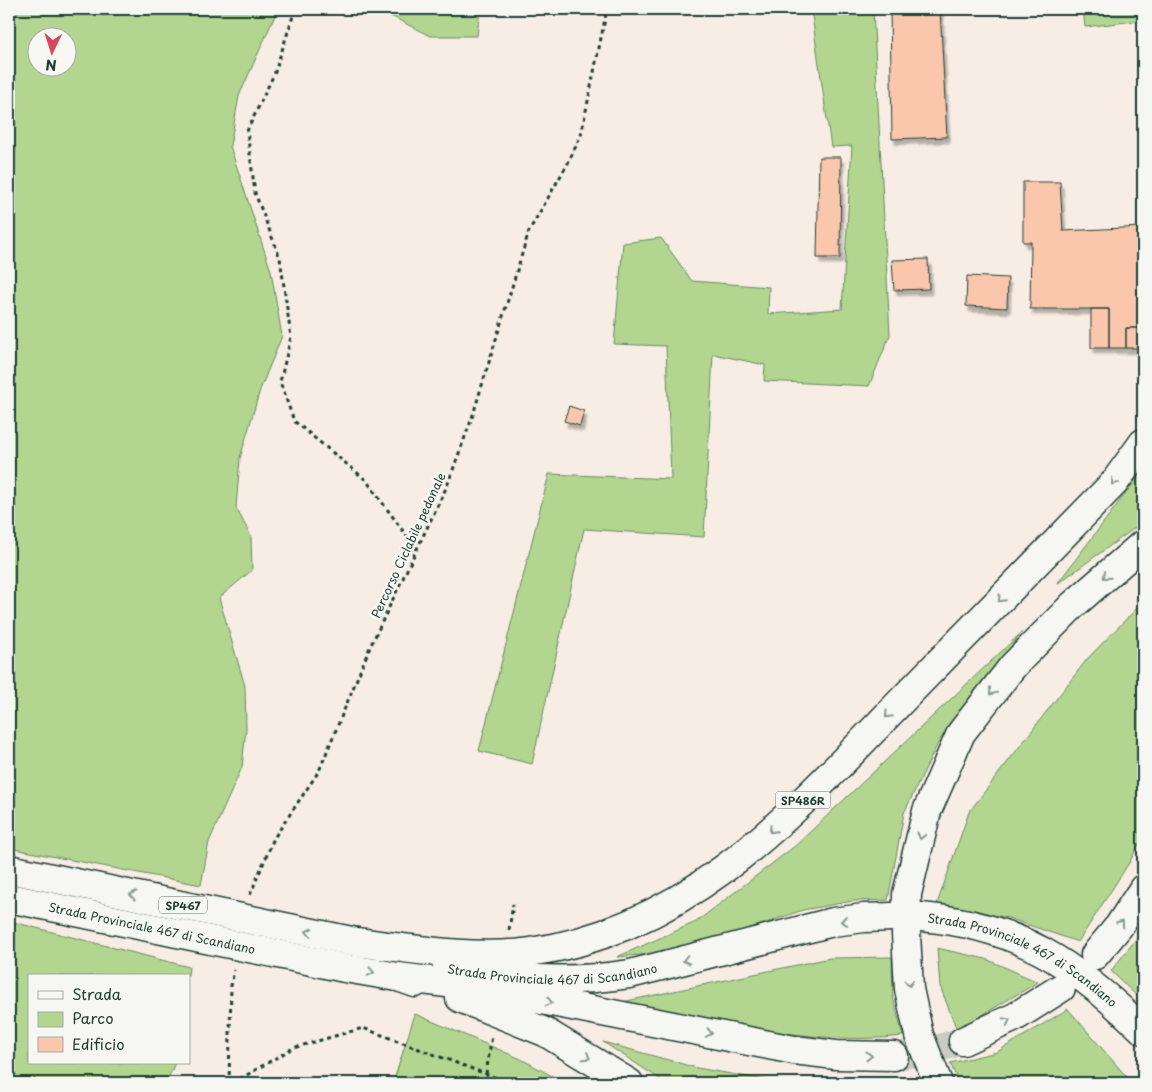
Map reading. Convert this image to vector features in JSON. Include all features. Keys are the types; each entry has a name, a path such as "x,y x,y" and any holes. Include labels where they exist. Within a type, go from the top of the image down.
{"main road":[{"name":"SP486R","path":"356,942 459,954 490,955 530,952 569,944 634,922 703,886 758,844 860,743 1114,483 1143,443"},
{"path":"938,1083 918,1035 909,988 906,934 907,894 927,811 960,734 1012,666 1073,605 1143,544"},
{"name":"Strada Provinciale 467 di Scandiano","path":"9,869 356,942 434,966 521,980 560,981 596,979 630,974 833,922 892,917"},
{"path":"1095,955 1119,926 1143,889"},
{"name":"Strada Provinciale 467 di Scandiano","path":"9,898 345,968 398,977 484,1006 530,1025 630,1083"},
{"name":"Strada Provinciale 467 di Scandiano","path":"921,917 953,920 987,927 1023,941 1055,957 1097,987 1143,1030"},
{"path":"398,977 471,986 794,1050 836,1055 894,1056"},
{"path":"963,1041 1015,1017 1061,988"}],"path":[{"path":"293,9 294,13 275,72 246,131 255,193 280,258 291,337 280,382 294,421 366,480 416,549"},
{"name":"Percorso Ciclabile pedonale","path":"249,897 274,838 319,771 370,647 447,486 463,444 529,230 568,163 581,135 607,9"},
{"path":"508,931 513,904"},
{"path":"236,961 231,986 231,1083 292,1048 363,1028 510,1083"},
{"path":"486,1074 493,1031"}],"green space":[{"path":"9,9 278,9 239,96 230,146 271,271 282,336 260,390 240,458 236,508 251,536 252,570 219,598 245,686 246,729 242,767 209,842 201,885 9,848"},
{"path":"389,9 480,9 477,36 430,36 389,15"},
{"path":"811,9 873,9 890,335 869,386 764,381 765,365 713,354 704,537 584,529 532,764 479,751 549,474 671,479 666,346 614,344 623,243 661,238 692,281 769,287 768,314 842,309 852,146 831,147"},
{"path":"1083,9 1143,9 1143,20 1085,27"},
{"path":"1143,470 1143,522 1057,584 1141,473"},
{"path":"1143,602 1143,837 1129,863 1078,942 1008,918 937,904 969,812 1088,658"},
{"path":"1022,632 939,741 904,813 888,900 853,901 803,910 743,931 662,953 617,957 696,922 795,846"},
{"path":"9,921 189,967 188,974 28,974 28,1064 175,1064 166,1083 9,1083"},
{"path":"1143,930 1143,1002 1111,971"},
{"path":"937,948 986,959 1038,982 957,1030 940,986"},
{"path":"892,957 893,997 903,1036 834,1038 798,1035 762,1030 622,1002 830,958"},
{"path":"1068,1009 1132,1083 959,1083 950,1063 997,1052"},
{"path":"415,1014 521,1059 565,1083 393,1083"},
{"path":"603,1042 697,1068 782,1083 666,1083"}],"building":[{"path":"890,9 940,9 947,137 892,139"},
{"path":"819,157 841,157 840,258 817,258"},
{"path":"1023,182 1060,182 1063,231 1143,227 1143,328 1126,328 1126,348 1109,348 1109,309 1030,309 1031,242 1023,242"},
{"path":"928,259 929,289 894,290 892,260"},
{"path":"967,276 1008,278 1007,308 966,306"},
{"path":"1091,309 1109,309 1109,348 1091,348"},
{"path":"1126,328 1143,328 1143,348 1126,348"},
{"path":"569,406 584,411 580,426 564,421"}],"tunnel":[{"path":"894,1056 929,1051 963,1041"}]}
